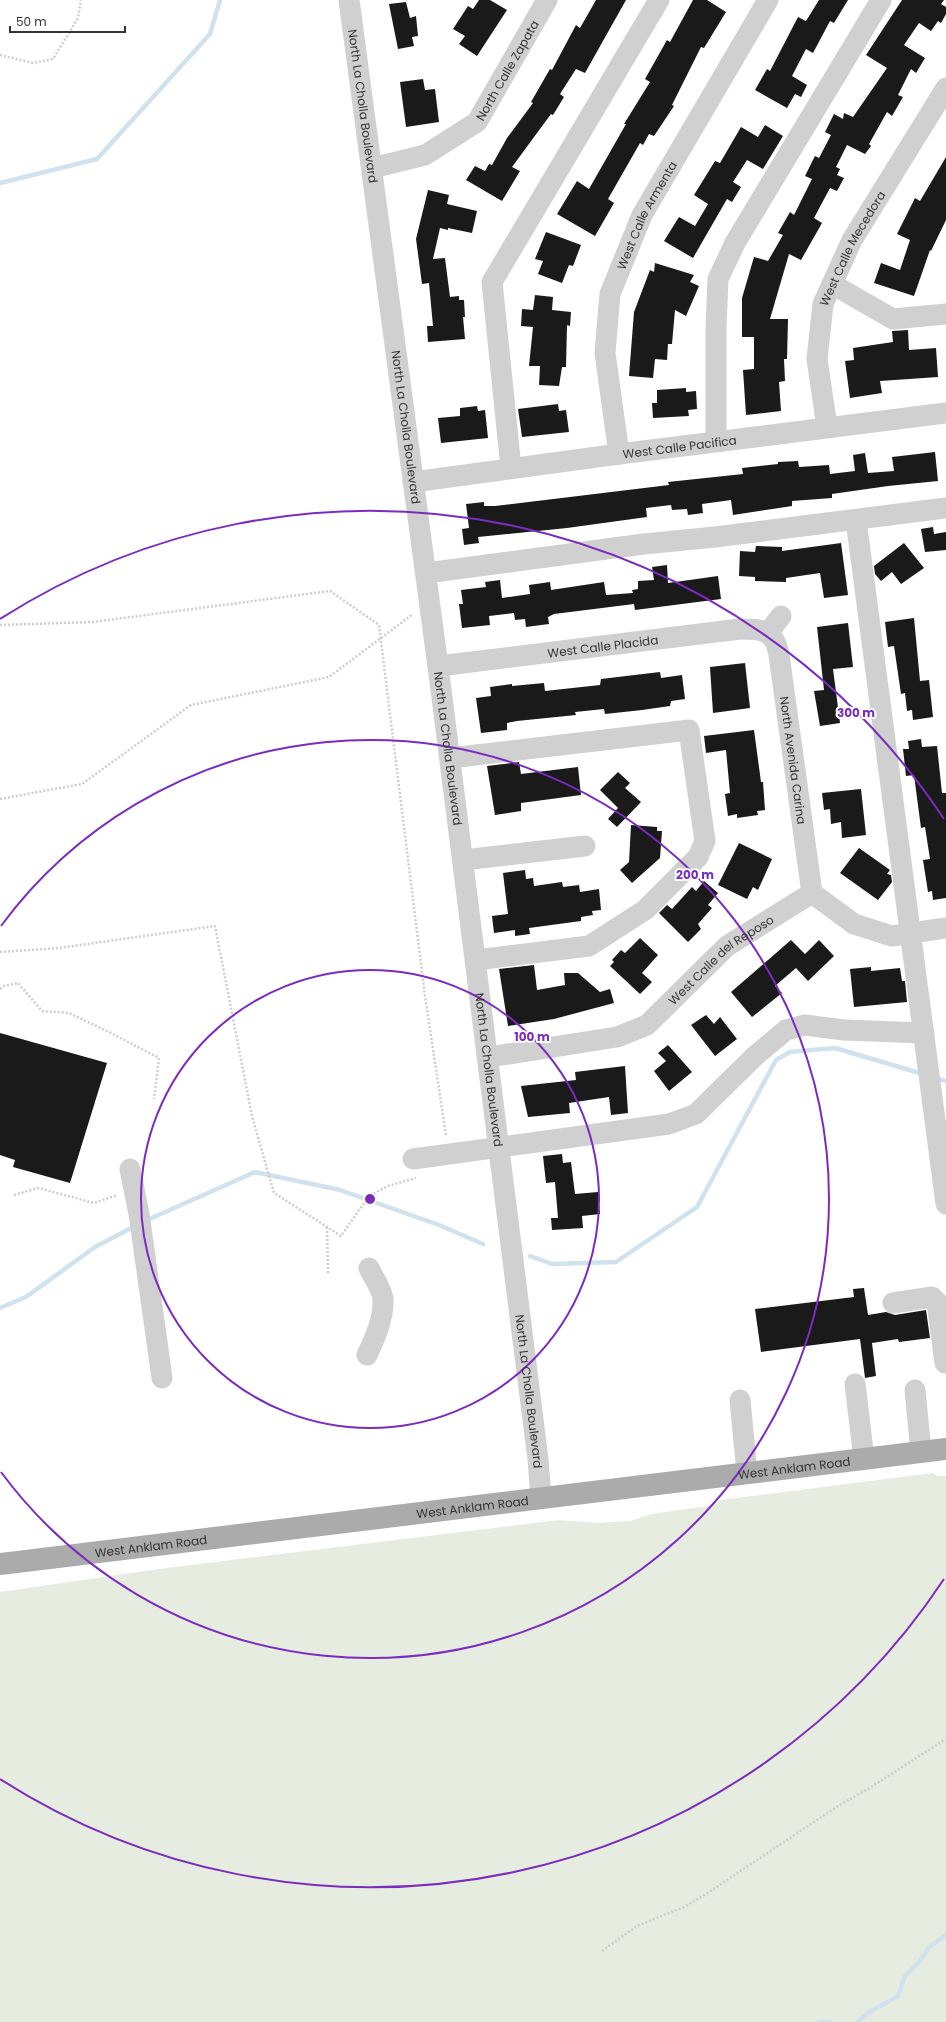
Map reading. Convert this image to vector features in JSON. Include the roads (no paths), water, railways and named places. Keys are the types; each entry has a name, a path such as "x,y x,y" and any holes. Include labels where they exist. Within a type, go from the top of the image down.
{"main road":[{"name":"West Anklam Road","path":"0,1564 946,1449"}],"street":[{"name":"North La Cholla Boulevard","path":"349,0 439,666 489,1057 538,1459 541,1498"},
{"name":"North Calle Zapata","path":"372,168 425,155 477,122 547,0"},
{"path":"511,468 492,282 659,0"},
{"name":"West Calle Armenta","path":"619,454 605,353 610,294 642,215 768,0"},
{"path":"716,441 716,329 718,279 735,243 881,0"},
{"name":"West Calle Mecedora","path":"827,427 817,359 824,304 852,240 946,88"},
{"path":"832,284 893,319 946,314"},
{"name":"West Calle Pacifica","path":"413,482 716,441 946,413"},
{"path":"426,573 644,544 856,520 946,508"},
{"path":"856,520 946,1204"},
{"path":"767,633 781,616"},
{"name":"West Calle Placida","path":"439,666 740,629 758,630 767,633"},
{"name":"North Avenida Carina","path":"767,633 776,641 779,655 812,893"},
{"path":"450,758 689,730 705,841 698,857 645,910 588,946 476,960"},
{"path":"463,860 584,846"},
{"path":"812,893 854,924 892,936 946,928"},
{"name":"West Calle del Reposo","path":"489,1057 617,1037 647,1025 727,946 812,893"},
{"path":"416,1168 444,1155 669,1124 696,1114 755,1056 786,1030 805,1025 844,1030 924,1033"},
{"path":"132,1179 141,1223 162,1378"},
{"path":"367,1355 375,1338 382,1314 383,1298 369,1268"},
{"path":"893,1302 932,1297 937,1302 945,1364"},
{"path":"855,1384 864,1459"},
{"path":"915,1390 921,1452"},
{"path":"740,1400 747,1473"}],"waterway":[{"path":"0,183 97,159 210,34 220,0"},
{"path":"530,1256 552,1264 616,1262 697,1207 776,1060 790,1052 835,1048 923,1074"},
{"path":"936,1078 946,1081"},
{"path":"145,1221 255,1172 340,1190 439,1225 483,1244"},
{"path":"0,1308 26,1297 95,1247 135,1226"},
{"path":"858,2022 868,2013 898,1996 905,1976 920,1961 929,1947 946,1935"},
{"path":"819,2022 830,2022"}]}
